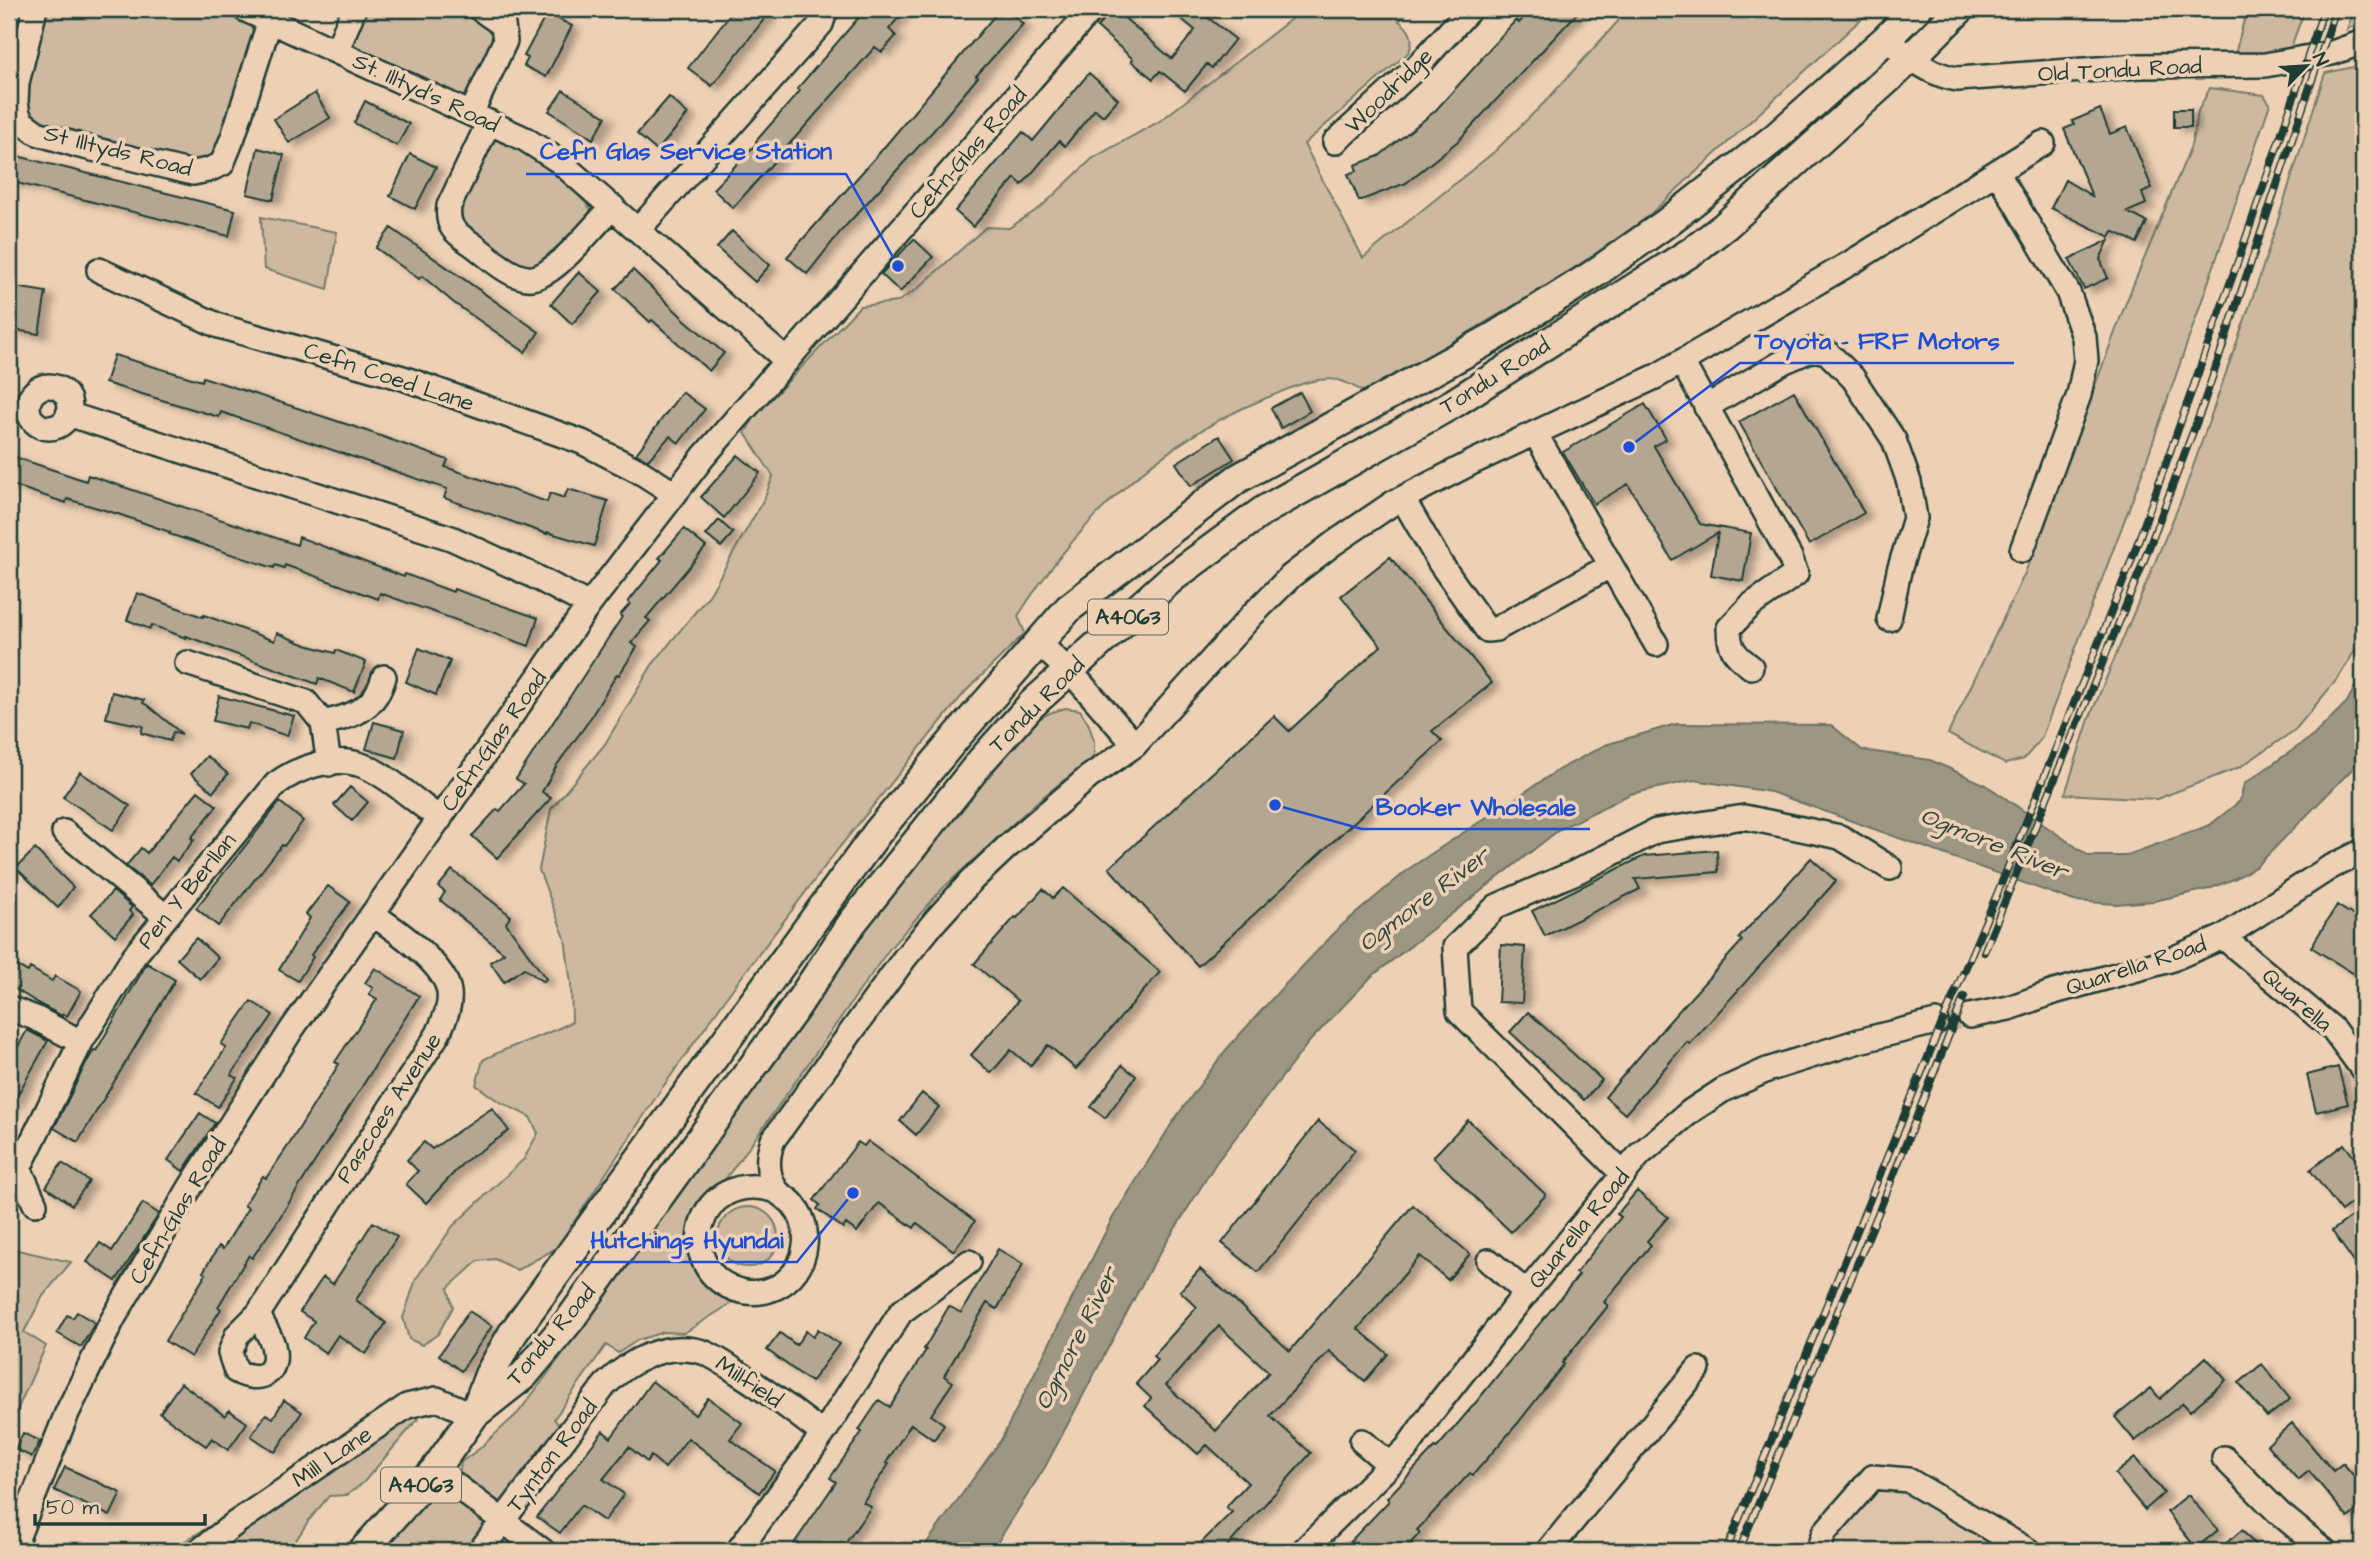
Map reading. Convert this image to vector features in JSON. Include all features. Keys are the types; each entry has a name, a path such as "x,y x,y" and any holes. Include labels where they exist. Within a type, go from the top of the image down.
{"main road":[{"name":"Tondu Road","path":"363,1551 435,1471 474,1415 489,1375 513,1333 868,844 957,735 1069,608 1237,479 1492,338 1594,274 1655,231 1776,137 1916,9"},
{"name":"Tondu Road","path":"474,1415 524,1375 569,1321 796,1007 852,923 982,760 1032,704 1172,578 1263,511 1454,403 1694,250 1725,226 1912,58 1960,9"}],"street":[{"name":"St Illtyds Road","path":"35,9 18,83 16,102 22,122 37,133 80,146 192,173 222,164 270,20"},
{"name":"St. Illtyd's Road","path":"244,9 525,139 559,161 788,361"},
{"path":"337,50 355,9"},
{"path":"480,9 503,24 505,41 449,205 447,219 454,232 516,275 540,278 554,268 613,207"},
{"path":"638,230 821,24 826,9"},
{"name":"Cefn-Glas Road","path":"12,1551 67,1413 113,1319 205,1164 292,1029 589,606 704,456 1092,9"},
{"name":"Woodridge","path":"1335,142 1416,68 1470,9"},
{"name":"Old Tondu Road","path":"1886,39 1912,58 1948,78 2140,66 2264,65 2332,52 2363,42"},
{"path":"777,1191 761,1186 742,1186 715,1200 704,1215 699,1242 703,1260 715,1278 731,1288 747,1293 765,1292 785,1282 798,1268 806,1247 805,1228 792,1202 777,1191 767,1158 773,1140 904,958 953,901 1007,847 1089,777 1135,746 1253,614 1291,576 1334,543 1402,499 1657,376 1852,262 2043,143"},
{"path":"1997,172 2068,292 2084,337 2086,360 2080,395 2022,550"},
{"name":"Cefn Coed Lane","path":"99,270 219,326 403,377 582,442 639,471 675,494"},
{"path":"1706,407 1783,362 1813,349 1827,352 1853,378 1894,440 1909,482 1915,518 1899,571 1889,620"},
{"path":"1682,362 1790,557 1796,574 1751,606 1729,628 1729,643 1734,653 1751,667"},
{"path":"68,414 451,538 532,575 589,606"},
{"path":"1535,433 1656,644"},
{"path":"1402,499 1440,563 1487,630 1496,629 1610,566"},
{"path":"1039,643 1069,671 1135,746"},
{"path":"187,663 306,702 323,723 329,764"},
{"path":"323,723 340,719 369,706 380,692 384,677"},
{"name":"Pen Y Berllan","path":"35,1205 14,1166 81,1042 134,956 276,783 291,773 329,764 358,764 372,770 440,819"},
{"path":"1625,1173 1459,1011 1455,947 1497,906 1576,872 1656,831 1744,817 1840,837 1890,868"},
{"path":"64,832 165,916"},
{"name":"Quarella Road","path":"1970,1016 2009,1008 2054,992 2169,960 2223,937 2313,878 2363,851"},
{"name":"Pascoes Avenue","path":"258,1314 438,1034 449,1008 450,990 446,980 428,959 393,927 373,915"},
{"name":"Quarella","path":"2223,937 2333,1029 2363,1070"},
{"path":"9,1008 81,1042"},
{"name":"Quarella Road","path":"1303,1551 1407,1448 1432,1412 1640,1154 1691,1111 1723,1090 1767,1070 1806,1056 1936,1022"},
{"path":"1489,1261 1527,1293"},
{"path":"738,1551 823,1434 901,1312 969,1262"},
{"name":"Millfield","path":"629,1366 651,1354 667,1350 700,1351 755,1382 823,1434"},
{"name":"Tynton Road","path":"480,1551 606,1385 629,1366"},
{"path":"1548,1551 1698,1369"},
{"name":"Mill Lane","path":"199,1551 407,1406 437,1399 474,1415"},
{"path":"1362,1441 1390,1465"},
{"path":"2224,1458 2278,1513 2325,1551"},
{"path":"435,1471 543,1551"},
{"path":"1818,1551 1824,1533 1873,1477 1908,1480 2029,1551"}],"shaded area":[{"path":"46,9 202,9 249,22 255,36 219,152 209,160 196,164 47,129 35,122 27,111 26,92"},
{"path":"363,9 464,9 489,23 497,36 468,95 462,96 356,47 351,41"},
{"path":"1304,9 1411,9 1399,21 1410,34 1412,42 1409,52 1304,144 1363,258 1494,152 1547,100 1629,9 1872,9 1644,220 1565,275 1367,393 1341,381 1328,379 1292,387 1227,416 1191,437 1125,487 1068,547 1018,616 1025,633 965,692 838,849 731,991 660,1091 557,1248 517,1270 495,1259 478,1261 448,1288 453,1307 438,1334 422,1345 409,1339 403,1318 416,1279 453,1226 524,1159 538,1133 530,1117 498,1101 476,1085 483,1060 572,1022 571,984 565,938 539,870 551,809 605,744 652,665 710,594 765,497 773,476 745,433 755,416 860,306 897,302 917,289 986,227 1009,228 1041,207 1093,158 1160,121"},
{"path":"2247,9 2305,9 2291,47 2247,58 2235,54"},
{"path":"2355,9 2363,9 2363,22 2347,29"},
{"path":"2363,65 2363,637 2339,677 2295,730 2240,767 2157,799 2065,794 2089,719 2182,498 2259,279 2325,73"},
{"path":"2210,88 2264,95 2270,104 2139,482 2041,739 2024,759 2005,764 1948,734 2025,573 2127,300 2191,146 2198,111"},
{"path":"490,140 501,141 514,147 544,165 590,208 590,215 551,261 523,269 486,245 458,219 459,199"},
{"path":"261,217 337,232 328,289 264,269"},
{"path":"1065,708 1080,710 1089,725 1094,741 1094,755 1085,769 1064,780 1039,800 944,887 890,948 703,1209 695,1234 735,1301 684,1333 663,1332 638,1340 618,1353 606,1345 554,1419 559,1425 529,1470 511,1494 494,1507 459,1476 461,1462 518,1413 697,1162 782,1050 865,930 1008,748 1036,720"},
{"path":"742,1207 754,1207 773,1220 778,1237 776,1249 765,1262 754,1267 742,1267 723,1254 718,1243 718,1231 731,1212"},
{"path":"9,1248 71,1262 43,1296 24,1332 46,1346 9,1428"},
{"path":"415,1413 418,1419 363,1483 347,1495 329,1496 289,1551 168,1551 325,1458"},
{"path":"1872,1468 2003,1551 1824,1551"},
{"path":"436,1492 463,1505 486,1525 470,1551 381,1551 426,1500"}],"water":[{"name":"Ogmore River","path":"2363,672 2363,758 2257,866 2209,889 2154,901 2116,904 2074,901 1771,792 1694,780 1630,794 1560,829 1371,977 1309,1042 1216,1163 1150,1269 1045,1467 992,1551 921,1551 1001,1440 1112,1219 1174,1120 1225,1051 1341,926 1410,868 1558,770 1605,745 1676,724 1831,725 1862,750 1930,760 1986,785 2089,856 2125,856 2210,825 2240,801 2244,784 2313,736 2347,702"}],"building":[{"path":"734,9 772,9 712,86 688,68"},
{"path":"866,9 891,9 900,16 889,29 896,36 882,52 875,47 733,208 713,189 757,143 800,91 797,89"},
{"path":"1000,9 1006,9 1023,24 976,76 978,77 933,131 841,231 807,274 787,257 881,151"},
{"path":"1114,9 1172,59 1195,30 1169,9 1197,9 1235,39 1212,68 1207,64 1185,91 1160,71 1153,79 1097,27"},
{"path":"1531,9 1581,9 1458,141 1406,183 1359,201 1348,174 1357,171 1355,165 1379,156 1435,111 1516,20 1519,23"},
{"path":"547,13 572,26 546,77 524,66 528,58 524,56"},
{"path":"1089,73 1118,99 1103,116 1095,109 1065,146 1059,141 1022,185 1015,178 973,227 955,211 1023,132 1033,141"},
{"path":"563,90 606,117 593,139 549,111"},
{"path":"315,93 330,118 289,143 274,119"},
{"path":"669,97 688,114 657,151 637,134"},
{"path":"365,101 409,124 397,146 354,123"},
{"path":"2100,109 2110,134 2127,127 2152,188 2142,193 2146,204 2127,212 2147,222 2137,243 2113,231 2110,237 2051,208 2065,180 2092,196 2064,129 2074,125 2072,121"},
{"path":"2174,109 2191,109 2191,127 2174,127"},
{"path":"258,148 284,155 273,200 247,194"},
{"path":"9,154 235,210 229,236 9,181"},
{"path":"410,154 436,167 415,209 390,196"},
{"path":"391,228 539,332 525,352 454,303 422,276 419,279 376,248"},
{"path":"732,231 770,265 755,282 717,248"},
{"path":"914,239 933,257 900,292 881,274"},
{"path":"2109,240 2100,259 2108,278 2084,289 2069,259"},
{"path":"633,270 724,353 709,371 615,289"},
{"path":"579,272 601,292 572,324 551,304"},
{"path":"9,286 46,292 39,334 9,329"},
{"path":"114,355 202,381 203,377 358,428 448,460 445,467 547,502 550,493 564,498 568,489 608,501 594,546 547,534 444,498 447,489 221,412 219,417 105,383"},
{"path":"1794,391 1864,513 1809,545 1739,422"},
{"path":"682,392 705,409 679,443 670,436 648,460 636,454"},
{"path":"1300,392 1310,411 1281,428 1271,408"},
{"path":"1645,404 1666,439 1654,446 1700,524 1751,533 1743,581 1711,575 1718,533 1672,560 1628,484 1594,504 1563,452"},
{"path":"1219,436 1234,459 1191,486 1176,463"},
{"path":"9,455 86,481 88,475 297,545 299,537 404,577 405,574 538,618 529,646 380,593 378,599 285,565 284,568 275,565 274,568 169,534 170,532 118,514 67,499 66,503 9,484"},
{"path":"738,455 760,473 724,518 701,497"},
{"path":"719,520 733,533 721,547 706,535"},
{"path":"684,529 706,547 646,618 650,621 631,643 637,647 557,765 542,792 551,798 497,858 472,836 497,809 500,811 524,784 516,779 622,617 620,615 630,604 628,602 662,560 659,558"},
{"path":"1390,557 1492,683 1432,731 1442,741 1198,966 1109,868 1274,716 1289,731 1381,646 1341,596"},
{"path":"137,593 274,641 277,633 306,645 335,653 336,650 366,662 354,692 319,678 317,684 186,636 152,625 150,629 127,620"},
{"path":"419,648 450,661 436,695 406,682"},
{"path":"112,692 144,700 143,703 182,734 173,732 170,741 141,733 143,726 106,718"},
{"path":"219,696 294,716 287,736 249,723 247,729 213,721"},
{"path":"374,722 404,730 397,758 366,749"},
{"path":"207,756 228,774 213,792 191,774"},
{"path":"80,772 130,806 113,830 63,797"},
{"path":"350,787 368,802 352,821 334,805"},
{"path":"198,791 217,806 191,838 194,840 177,861 172,857 150,885 126,866 141,848 147,853"},
{"path":"280,802 303,821 218,926 196,908"},
{"path":"35,849 73,887 58,908 16,868"},
{"path":"1717,850 1718,872 1635,879 1640,889 1545,936 1532,911 1644,856"},
{"path":"1811,858 1836,881 1690,1044 1687,1042 1625,1114 1605,1097 1742,941 1739,938"},
{"path":"452,870 511,916 506,923 546,979 543,982 524,968 504,982 490,962 504,953 440,900 445,892 438,887"},
{"path":"328,886 350,902 311,955 313,957 298,981 279,970 310,918 306,914"},
{"path":"1063,888 1160,972 1076,1069 1048,1045 1030,1066 1011,1050 991,1073 971,1055 1018,1001 974,964 1043,889 1053,898"},
{"path":"113,891 132,907 129,911 133,915 115,936 91,914"},
{"path":"2337,905 2363,922 2363,963 2356,975 2311,947"},
{"path":"196,938 218,958 200,979 177,959"},
{"path":"1501,945 1525,947 1522,1003 1498,1002"},
{"path":"9,961 28,972 30,968 52,981 55,976 81,991 67,1016 41,1005 9,985"},
{"path":"147,963 175,980 78,1142 54,1128 85,1065 94,1050 96,1051"},
{"path":"375,968 419,996 275,1225 252,1258 249,1255 218,1307 221,1309 191,1357 165,1341 206,1274 203,1272 219,1246 223,1249 248,1208 244,1205 290,1143 339,1064 335,1062 377,999 369,994 373,988 365,983"},
{"path":"251,1001 273,1015 231,1075 237,1078 218,1107 196,1093 226,1048 221,1044"},
{"path":"1528,1012 1602,1080 1584,1100 1510,1032"},
{"path":"27,1030 48,1041 9,1110 9,1063"},
{"path":"1122,1065 1136,1076 1105,1118 1091,1107"},
{"path":"2338,1067 2348,1104 2316,1112 2307,1075"},
{"path":"922,1093 939,1107 916,1135 900,1121"},
{"path":"492,1108 509,1131 464,1162 426,1203 406,1184 418,1171 407,1160 424,1142 432,1149"},
{"path":"200,1113 215,1123 183,1171 168,1160"},
{"path":"1468,1120 1546,1195 1511,1232 1433,1157"},
{"path":"1318,1121 1355,1150 1258,1272 1222,1243"},
{"path":"868,1141 975,1221 954,1251 917,1223 914,1228 879,1203 857,1232 846,1224 843,1228 817,1209 820,1205 814,1200 858,1142 864,1146"},
{"path":"2344,1144 2363,1169 2363,1194 2341,1211 2310,1170"},
{"path":"62,1163 89,1181 72,1205 46,1187"},
{"path":"1637,1191 1668,1217 1647,1241 1651,1245 1604,1302 1608,1306 1518,1423 1473,1475 1470,1473 1417,1530 1420,1533 1403,1551 1341,1551 1477,1401 1579,1275 1576,1273 1621,1217 1617,1214"},
{"path":"143,1203 159,1214 116,1281 87,1262 100,1243 112,1251"},
{"path":"1413,1205 1470,1254 1448,1280 1420,1256 1358,1329 1388,1354 1365,1381 1329,1351 1270,1416 1311,1453 1223,1551 1193,1551 1232,1512 1226,1507 1248,1483 1207,1445 1198,1454 1145,1406 1151,1398 1136,1384 1157,1360 1153,1356 1197,1307 1180,1291 1200,1269 1290,1351","holes":["1219,1326 1269,1372 1216,1431 1166,1385"]},
{"path":"2363,1208 2363,1275 2332,1231"},
{"path":"373,1222 397,1237 356,1300 386,1323 366,1354 338,1335 326,1353 304,1338 314,1321 300,1312 323,1277 333,1284"},
{"path":"998,1249 1023,1264 997,1309 987,1303 944,1376 953,1382 931,1415 944,1424 934,1440 911,1424 886,1463 889,1464 863,1502 871,1507 840,1551 789,1551 836,1482 830,1478 862,1432 859,1430 879,1400 890,1407 926,1350 924,1349 949,1306 961,1313"},
{"path":"469,1311 492,1326 461,1371 439,1355"},
{"path":"77,1312 95,1323 81,1347 57,1333 67,1315 73,1318"},
{"path":"818,1329 839,1344 811,1382 767,1350 780,1333 796,1345 806,1331 813,1337"},
{"path":"2206,1357 2226,1380 2190,1411 2183,1403 2135,1441 2115,1417 2151,1388 2160,1399"},
{"path":"2262,1364 2290,1399 2267,1417 2239,1383"},
{"path":"652,1381 695,1415 708,1398 742,1423 730,1439 775,1471 759,1493 688,1438 665,1468 651,1456 647,1462 629,1447 603,1479 624,1494 604,1521 581,1505 560,1533 537,1517 603,1431 611,1438"},
{"path":"181,1383 225,1416 229,1410 247,1423 228,1450 212,1438 206,1446 160,1413"},
{"path":"284,1400 302,1412 275,1452 251,1436 266,1414 273,1418"},
{"path":"2292,1423 2333,1471 2343,1463 2363,1487 2363,1505 2348,1518 2309,1471 2298,1480 2267,1445"},
{"path":"23,1433 40,1441 32,1457 15,1449"},
{"path":"2135,1458 2164,1493 2145,1510 2115,1474"},
{"path":"65,1467 121,1493 110,1516 54,1490"},
{"path":"2188,1495 2218,1530 2196,1548 2167,1512"},
{"path":"2242,1530 2260,1551 2217,1551"}],"tunnel":[{"path":"1936,1022 1970,1016"}],"railway":[{"path":"1726,1551 2129,567 2324,9"},
{"path":"1984,952 2140,571 2202,408 2336,9"},
{"path":"1739,1551 1964,997"}],"place":[{"name":"Cefn Glas Service Station","path":"898,266"},
{"name":"Toyota - FRF Motors","path":"1629,447"},
{"name":"Booker Wholesale","path":"1275,805"},
{"name":"Hutchings Hyundai","path":"853,1193"}]}
